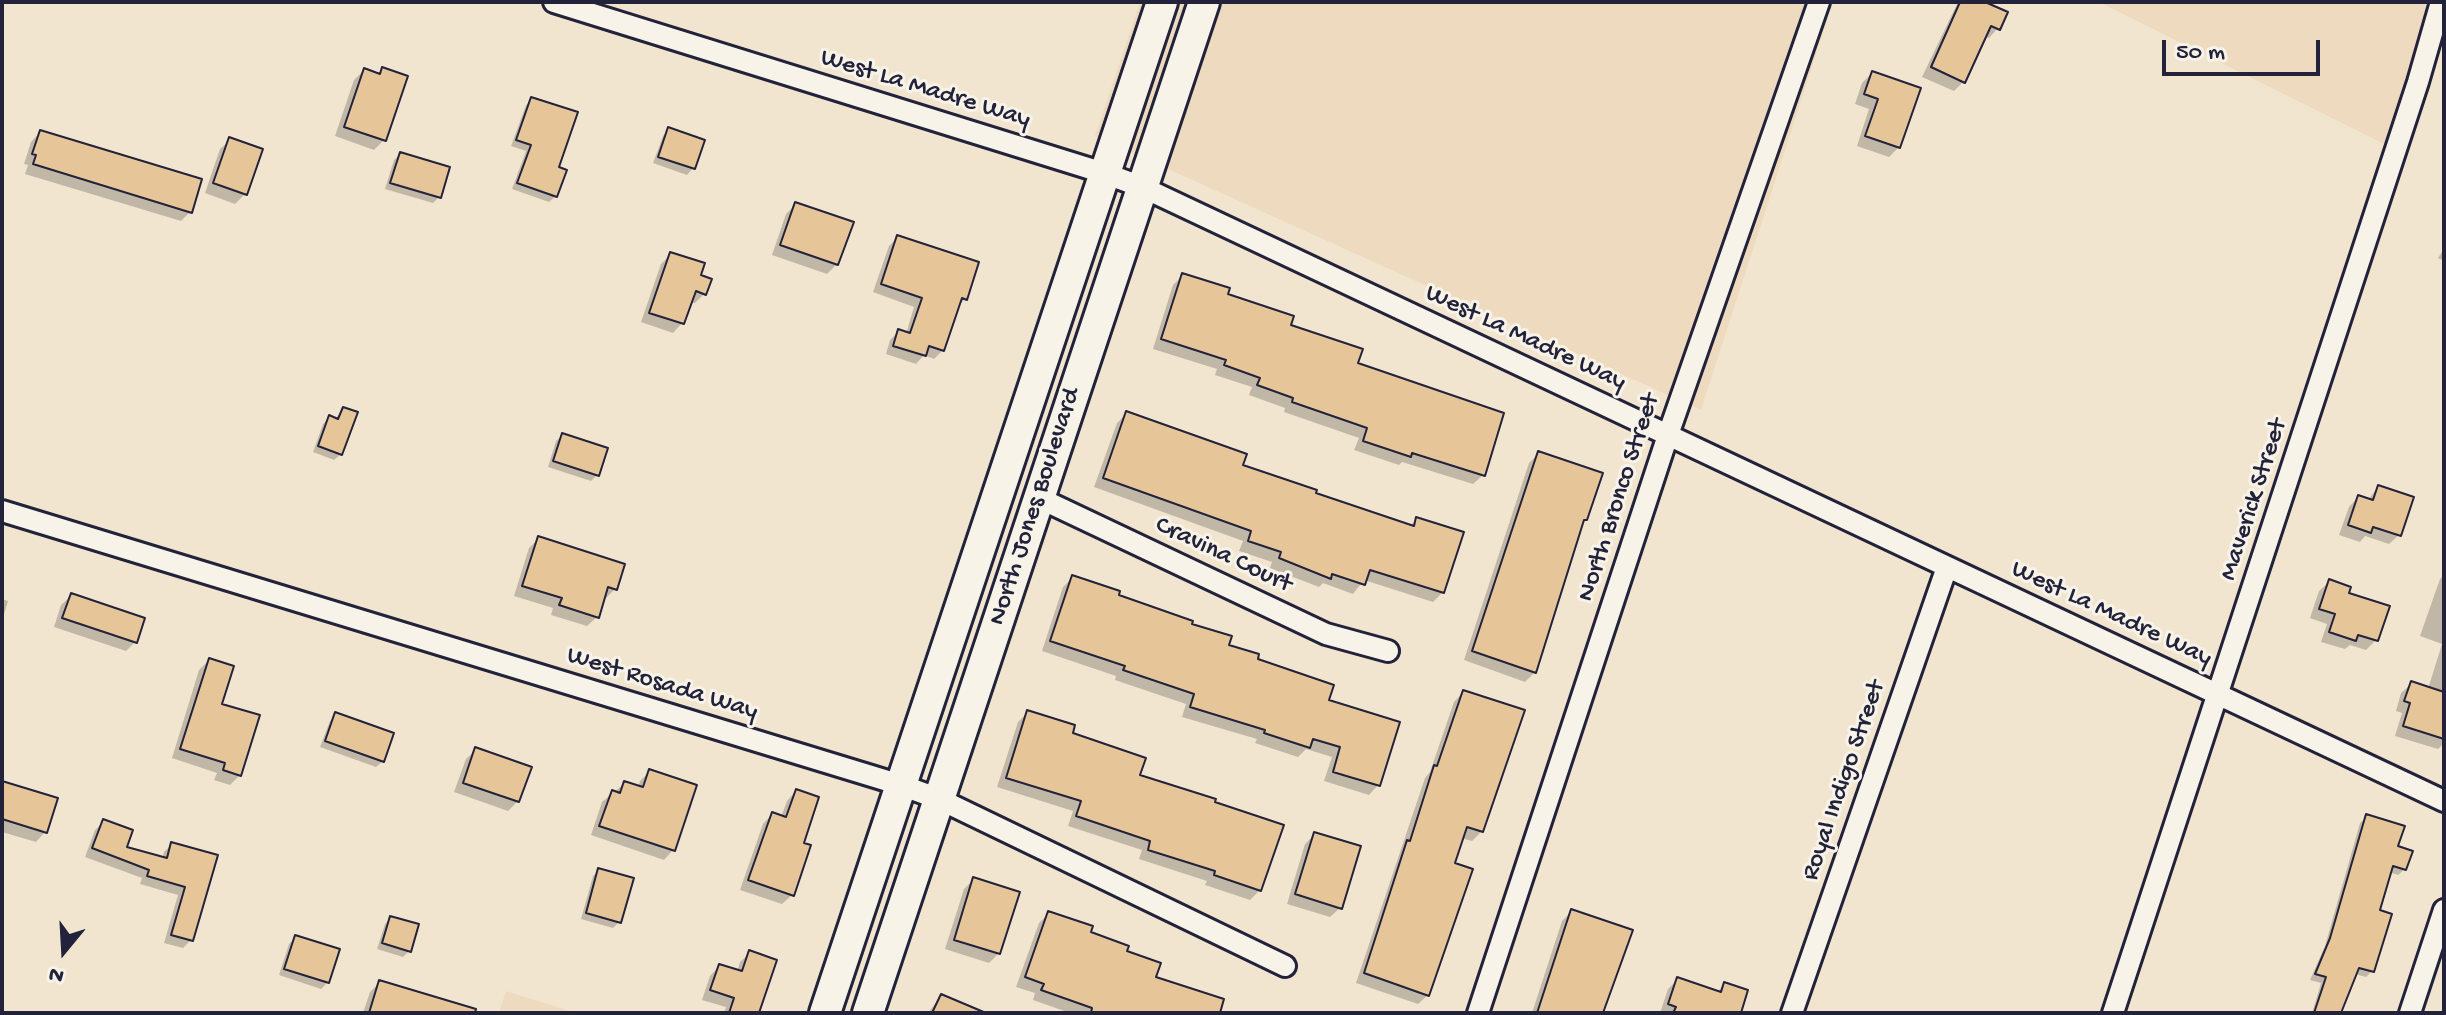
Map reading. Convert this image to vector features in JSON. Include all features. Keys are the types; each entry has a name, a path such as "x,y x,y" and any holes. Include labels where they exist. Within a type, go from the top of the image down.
{"main road":[{"name":"North Jones Boulevard","path":"825,1013 1162,2"},
{"name":"North Jones Boulevard","path":"868,1013 1204,2"}],"street":[{"name":"West La Madre Way","path":"554,2 1142,187 2444,801"},
{"name":"North Bronco Street","path":"1478,1013 1668,435 1819,2"},
{"name":"Maverick Street","path":"2113,1013 2219,695 2441,2"},
{"name":"Cravina Court","path":"1039,498 1326,634 1388,651"},
{"name":"West Rosada Way","path":"2,511 901,785 939,799 1285,966"},
{"name":"Royal Indigo Street","path":"1792,1013 1947,567"},
{"path":"2410,1013 2444,910"}],"shaded area":[{"path":"1140,2 1833,2 1701,410 1095,136"},
{"path":"2099,2 2433,2 2388,146"},
{"path":"506,991 577,1013 499,1013"}],"building":[{"path":"1960,2 1985,2 2008,12 2000,30 1991,26 1965,83 1931,67"},
{"path":"382,67 408,76 386,141 344,127 364,68 380,74"},
{"path":"1872,71 1921,88 1900,148 1865,136 1878,99 1864,94"},
{"path":"531,97 578,112 559,167 567,170 557,197 517,183 531,145 516,140"},
{"path":"668,127 705,140 695,169 658,157"},
{"path":"40,130 202,179 192,213 33,164 36,155 32,154"},
{"path":"229,137 263,149 247,195 213,183"},
{"path":"400,152 450,167 441,198 390,183"},
{"path":"795,202 854,222 838,265 780,245"},
{"path":"897,235 979,262 967,300 962,298 944,351 929,346 926,356 893,346 898,329 910,333 922,298 881,284"},
{"path":"670,252 705,263 701,275 712,279 706,295 696,291 684,324 649,313"},
{"path":"1182,273 1230,288 1228,294 1294,316 1291,325 1363,349 1358,363 1504,413 1485,476 1363,441 1367,428 1292,402 1293,398 1257,385 1260,378 1224,365 1226,360 1161,339"},
{"path":"343,407 358,412 342,455 318,446 329,415 338,419"},
{"path":"1126,411 1247,454 1243,465 1317,490 1316,493 1414,526 1416,517 1464,532 1444,593 1370,570 1365,585 1332,574 1331,579 1279,558 1281,552 1248,541 1251,531 1103,478"},
{"path":"562,433 608,448 599,476 553,461"},
{"path":"1538,451 1603,473 1587,520 1584,520 1536,673 1472,651"},
{"path":"2378,485 2414,497 2401,536 2373,527 2371,533 2348,525 2358,495 2373,500"},
{"path":"538,536 625,564 617,590 608,587 599,618 559,605 562,598 522,586"},
{"path":"1072,575 1120,591 1119,595 1193,621 1192,624 1232,636 1229,645 1259,654 1258,659 1334,685 1329,700 1400,722 1380,786 1333,772 1340,747 1313,739 1310,748 1264,733 1265,730 1190,707 1194,694 1123,670 1125,666 1050,641"},
{"path":"2329,579 2351,587 2349,593 2390,606 2378,641 2358,635 2356,641 2329,632 2335,614 2319,609"},
{"path":"71,593 145,618 137,643 62,618"},
{"path":"209,658 234,666 222,704 260,715 241,776 223,770 225,763 180,749"},
{"path":"2411,681 2444,692 2444,739 2403,726 2410,703 2404,701"},
{"path":"1463,690 1525,710 1483,832 1467,827 1455,863 1473,869 1429,996 1364,973 1407,840 1410,841 1434,765 1437,766"},
{"path":"1027,710 1075,725 1073,733 1146,758 1140,775 1284,825 1261,891 1214,875 1215,871 1148,850 1150,841 1076,816 1081,801 1006,778"},
{"path":"335,712 394,733 384,762 325,741"},
{"path":"475,747 532,767 519,802 463,783"},
{"path":"649,769 697,785 675,851 599,826 612,790 620,793 624,781 643,787"},
{"path":"2,781 58,798 47,833 2,819"},
{"path":"796,789 819,797 804,843 811,845 794,896 748,880 772,812 786,817"},
{"path":"2366,814 2405,826 2398,846 2413,851 2406,870 2393,866 2380,910 2392,914 2374,972 2359,968 2341,1013 2314,1013 2326,977 2315,974 2330,938"},
{"path":"103,819 133,830 127,847 167,858 171,842 218,855 193,941 171,935 185,887 147,876 149,870 92,848"},
{"path":"1314,832 1361,846 1342,909 1295,894"},
{"path":"598,868 634,878 621,923 586,913"},
{"path":"973,877 1020,892 1000,954 954,940"},
{"path":"1571,909 1633,930 1603,1013 1537,1013"},
{"path":"1048,911 1093,926 1091,932 1129,946 1127,951 1161,963 1156,977 1224,999 1220,1013 1091,1013 1092,1008 1041,990 1044,984 1025,977"},
{"path":"390,916 419,924 411,952 382,943"},
{"path":"295,935 340,949 329,983 284,969"},
{"path":"749,950 777,960 759,1013 729,1013 734,998 710,990 719,964 742,971"},
{"path":"1677,977 1721,992 1724,982 1748,990 1741,1013 1673,1013 1676,1007 1668,1004"},
{"path":"379,980 476,1009 475,1013 369,1013"},
{"path":"941,994 986,1013 932,1013"}]}
